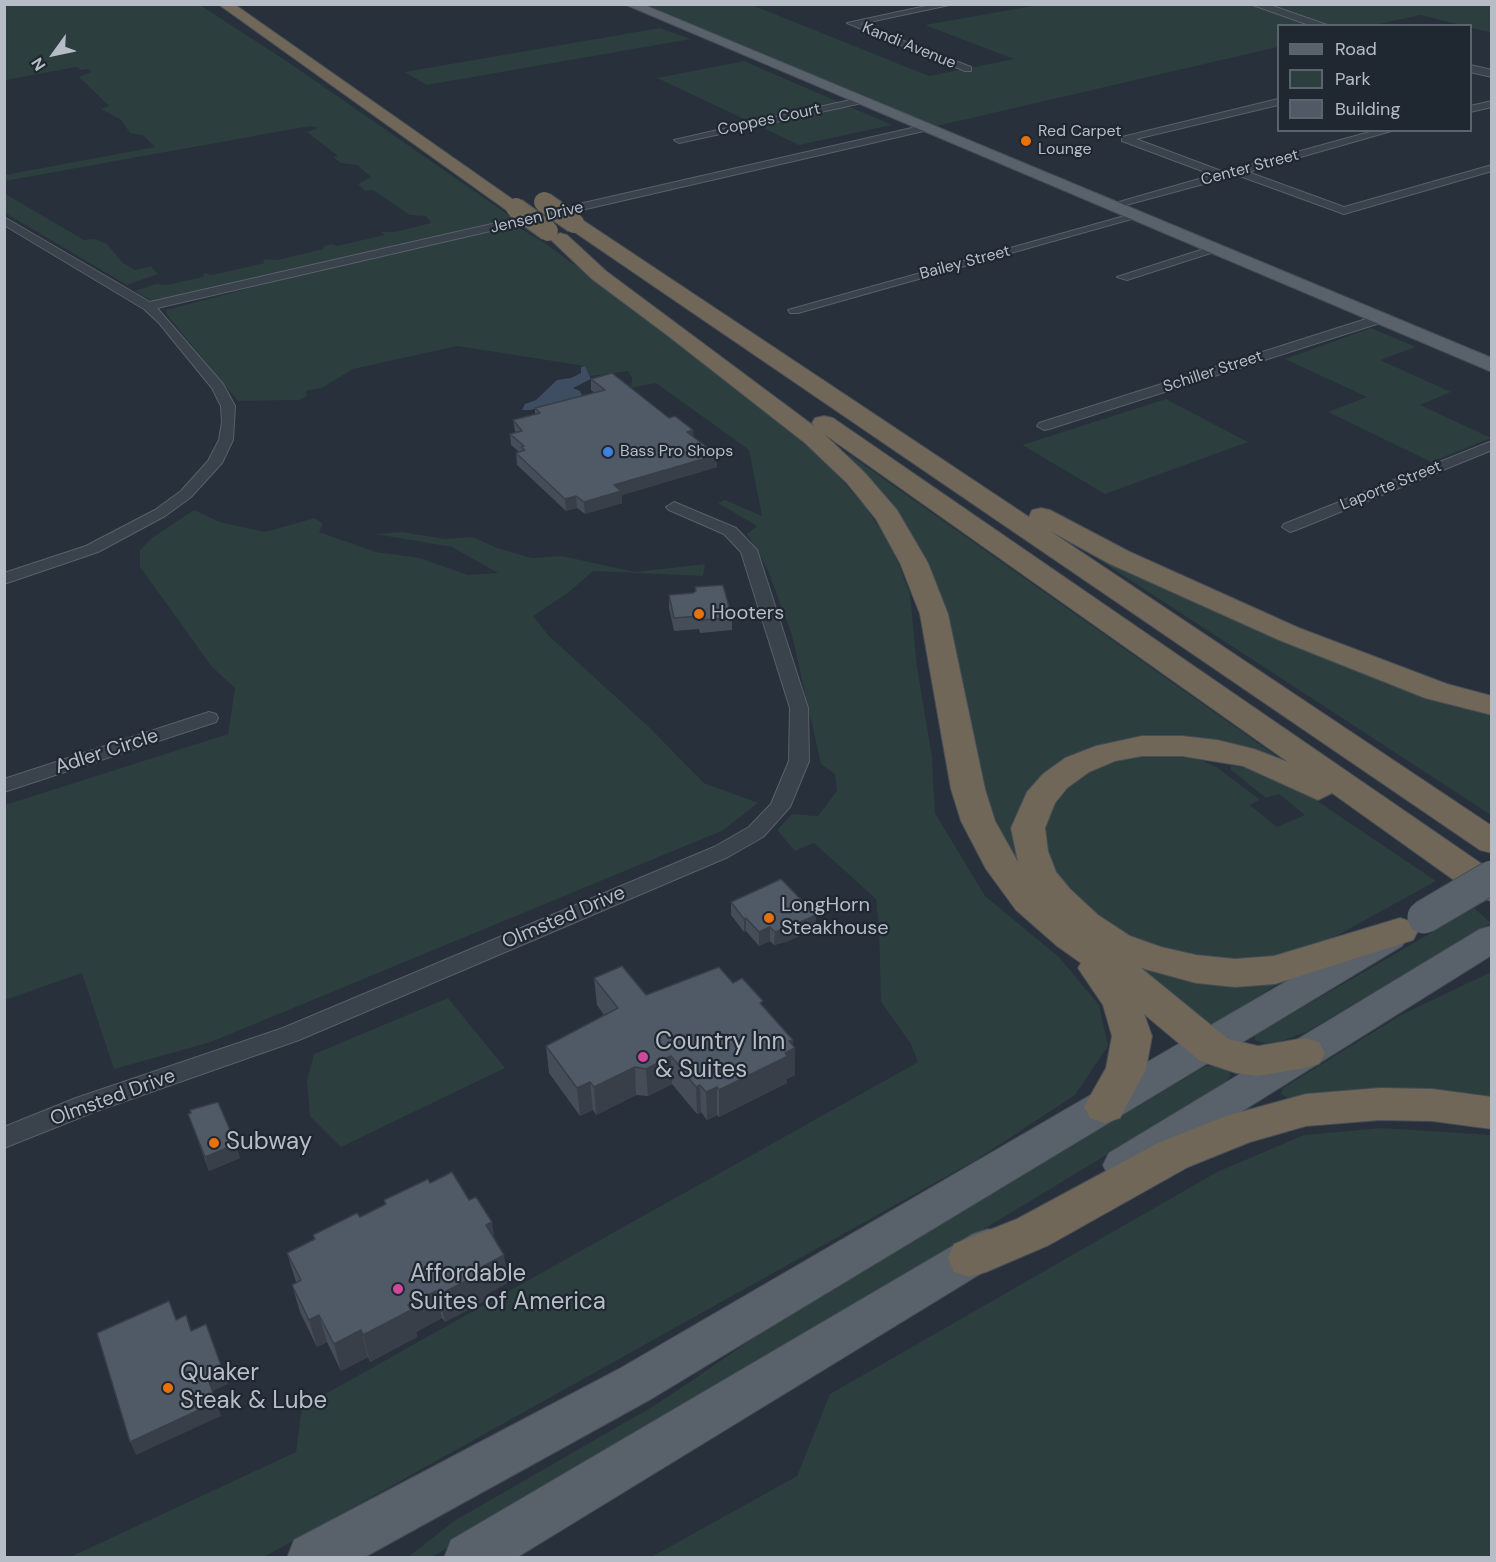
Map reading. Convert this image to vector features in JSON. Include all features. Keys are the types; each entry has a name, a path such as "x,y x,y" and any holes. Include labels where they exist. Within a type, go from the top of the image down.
{"highway":[{"path":"224,4 516,208 561,231 984,484 1120,558 1359,662 1436,691 1491,706"},
{"path":"251,4 320,51"},
{"path":"539,199 561,231 599,275 675,330 814,438 861,483 888,516 914,562 934,614 968,789 982,830 1014,883 1041,912 1070,937 1114,967 1208,1046 1236,1058 1258,1061 1305,1053"},
{"path":"561,231 1491,889"},
{"path":"776,360 1491,842"},
{"path":"1412,924 1275,970 1235,973 1196,969 1154,960 1117,945 1085,924 1057,898 1040,875 1031,851 1028,828 1039,800 1054,782 1087,761 1107,753 1142,746 1182,746 1217,750 1254,759 1316,787 1420,858 1491,901"},
{"path":"1390,774 1491,828"},
{"path":"1070,937 1114,989 1130,1025 1130,1058 1105,1107"},
{"path":"970,1258 1033,1232 1173,1155 1241,1128 1306,1110 1390,1104 1432,1105 1491,1113"}],"main road":[{"path":"630,4 1389,321 1491,366"},
{"path":"1389,321 1491,358"},
{"path":"312,1557 635,1384 1491,877"},
{"path":"469,1557 970,1258 1482,944"}],"street":[{"name":"Kandi Avenue","path":"950,4 851,23 968,69"},
{"path":"1255,4 1319,24"},
{"path":"1472,69 1491,74"},
{"name":"Coppes Court","path":"679,140 859,101"},
{"path":"1222,175 1126,139 1277,102"},
{"path":"1472,109 1491,104"},
{"name":"Jensen Drive","path":"148,306 925,128"},
{"name":"Center Street","path":"1111,206 1382,132"},
{"path":"1236,171 1344,211 1491,168"},
{"name":"Bailey Street","path":"794,310 1136,216"},
{"path":"4,220 148,306 202,366 218,387 228,406 226,440 215,463 186,494 129,531 60,561 4,579"},
{"path":"1123,277 1213,249"},
{"name":"Schiller Street","path":"1044,426 1389,321"},
{"name":"Laporte Street","path":"1290,527 1491,445"},
{"name":"Olmsted Drive","path":"4,1138 85,1105 291,1034 722,852 756,832 780,807 799,761 799,708 749,550 730,531 674,507"},
{"name":"Adler Circle","path":"4,786 210,718"}],"green space":[{"path":"657,4 752,5 929,76 1014,59 925,25 1038,5 1491,5 1492,33 1472,28 1472,24 1456,24 1421,15 1379,24 1277,24 1277,47 937,126 649,6"},
{"path":"200,5 291,64 513,218 154,302 135,291 156,284 166,285 203,277 204,273 212,275 264,263 263,259 277,260 323,249 324,246 332,244 337,246 384,235 381,232 394,232 431,223 426,216 410,215 373,190 365,191 358,184 371,177 357,165 341,163 333,157 338,156 307,132 318,128 310,126 5,181 5,175 155,147 143,135 130,133 121,120 101,109 109,106 79,77 91,72 89,69 80,70 77,67 5,80 4,6"},
{"path":"660,28 691,39 427,85 404,72"},
{"path":"744,61 892,125 799,145 657,78"},
{"path":"4,193 84,240 95,239 107,244 123,263 135,270 151,266 158,274 127,285 5,213"},
{"path":"515,225 549,246 654,324 773,418 829,465 866,508 892,547 910,594 917,667 932,757 935,813 985,896 1059,957 1099,1005 1108,1046 1075,1095 976,1160 264,1557 68,1558 296,1452 302,1407 918,1062 911,1044 881,1002 876,899 814,843 795,851 777,830 792,814 818,816 837,791 835,774 821,764 792,635 767,568 747,534 757,526 718,503 725,500 762,516 749,450 656,383 631,388 632,378 628,371 590,376 585,366 457,346 353,369 322,388 306,391 307,396 299,400 238,401 167,315 166,310 307,273"},
{"path":"1371,328 1416,347 1380,360 1451,392 1420,405 1491,438 1431,462 1328,412 1367,397 1285,359"},
{"path":"1166,399 1248,442 1105,494 1022,445"},
{"path":"844,455 850,455 1292,767 1187,739 1056,769 1027,878 999,830 987,799 950,640"},
{"path":"194,510 220,522 265,532 315,518 323,524 319,532 376,552 420,558 468,575 498,573 452,547 375,534 402,532 445,539 473,537 497,548 532,558 562,556 635,572 705,564 703,576 593,571 569,592 533,616 549,636 649,727 704,783 758,803 722,831 211,1042 114,1069 82,973 5,1000 5,805 228,734 235,688 212,667 140,567 140,550 152,538"},
{"path":"1035,518 1491,711 1491,815"},
{"path":"1152,753 1199,759 1218,768 1260,800 1250,805 1277,827 1305,815 1279,794 1266,798 1231,770 1231,766 1255,769 1286,780 1436,881 1340,934 1297,952 1262,960 1220,962 1145,945 1088,913 1057,875 1045,850 1045,826 1053,803 1071,782 1094,767 1120,758"},
{"path":"1474,908 1491,923 1306,1032 1279,1042 1264,1043 1255,1040 1255,1035"},
{"path":"1100,939 1283,980 1204,1032"},
{"path":"1491,972 1491,1102 1318,1095 1288,1098 1281,1094 1283,1088 1401,1015"},
{"path":"448,998 505,1068 341,1147 310,1116 307,1081 314,1054"},
{"path":"1216,1064 1226,1067 1231,1075 1225,1083 750,1371 432,1557 407,1558 454,1521 657,1404 782,1319 1204,1067"},
{"path":"1381,1128 1491,1135 1491,1557 651,1557 797,1476 830,1394 1217,1172 1304,1135"}],"water":[{"path":"585,366 591,379 573,388 580,391 582,395 578,399 522,410 525,404 536,400 557,380 571,378 581,373 581,367"}],"building":[{"name":"Bass Pro Shops","path":"612,373 669,418 675,416 693,430 687,432 717,455 614,485 621,491 584,502 576,496 565,499 516,453 525,450 521,447 524,446 510,434 522,431 513,420 540,413 535,408 605,390 591,379"},
{"path":"723,585 732,618 700,620 699,616 674,618 669,595 693,593 696,591 695,587"},
{"name":"LongHorn Steakhouse","path":"781,879 816,915 775,932 770,927 759,932 746,918 744,919 731,902"},
{"path":"622,966 646,995 719,967 733,983 742,978 763,1001 760,1003 793,1040 789,1041 795,1048 785,1053 788,1056 719,1090 717,1087 706,1092 700,1085 696,1087 671,1056 646,1069 635,1067 594,1087 590,1082 577,1088 546,1046 618,1008 594,978"},
{"name":"Subway","path":"218,1102 236,1144 205,1157 188,1114 191,1113 190,1110"},
{"name":"Affordable Suites of America","path":"452,1172 469,1200 476,1197 492,1222 486,1225 504,1255 480,1268 483,1272 439,1295 436,1291 408,1305 411,1310 363,1335 361,1330 334,1344 319,1315 309,1320 292,1285 301,1280 287,1253 315,1239 313,1235 357,1213 360,1217 386,1204 384,1200 428,1179 430,1183"},
{"name":"Quaker Steak & Lube","path":"169,1301 176,1320 186,1315 191,1331 206,1324 223,1371 208,1378 216,1402 130,1442 97,1333"}],"place":[{"name":"Red Carpet Lounge","path":"1026,141"},
{"name":"Bass Pro Shops","path":"608,452"},
{"name":"Hooters","path":"699,614"},
{"name":"LongHorn Steakhouse","path":"769,918"},
{"name":"Country Inn & Suites","path":"643,1057"},
{"name":"Subway","path":"214,1143"},
{"name":"Affordable Suites of America","path":"398,1289"},
{"name":"Quaker Steak & Lube","path":"168,1388"}]}
